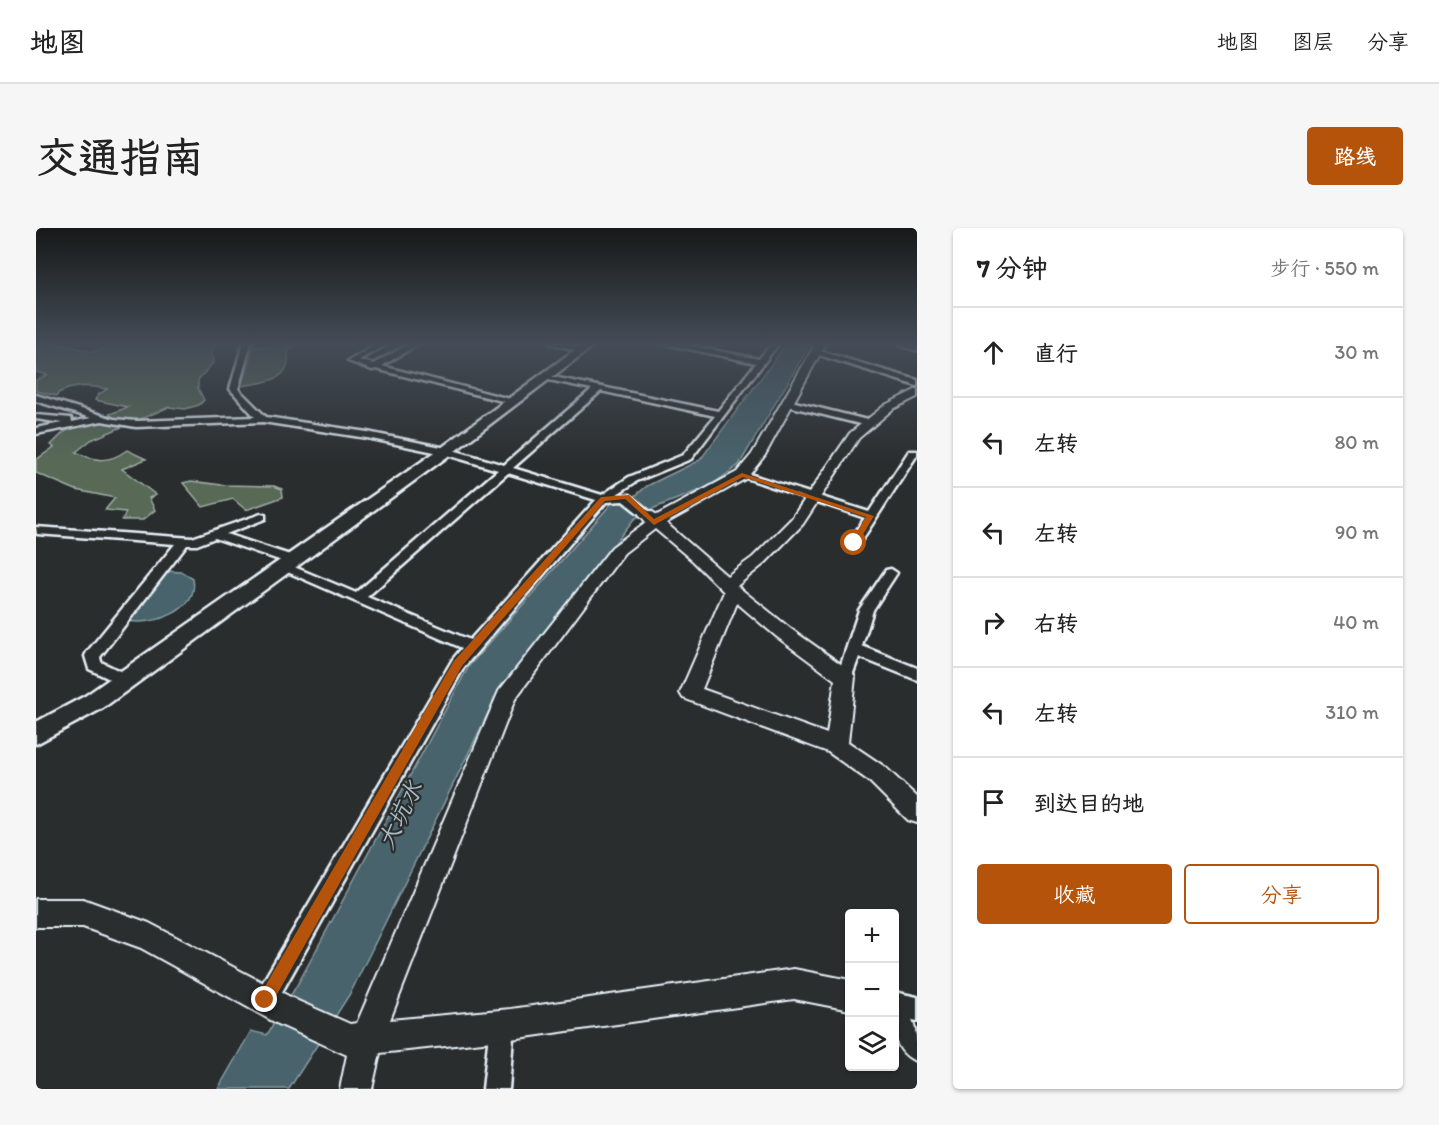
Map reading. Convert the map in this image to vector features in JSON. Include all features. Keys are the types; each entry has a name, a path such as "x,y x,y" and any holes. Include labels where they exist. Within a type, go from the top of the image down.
{"main road":[{"path":"36,735 94,702 539,383"}],"street":[{"path":"236,383 234,389 263,419"},
{"path":"437,383 514,401"},
{"path":"576,383 720,414"},
{"path":"276,1006 458,663 603,499 633,479 687,457 744,383"},
{"path":"356,1089 358,1039 506,696 618,550 650,518 742,475 758,455 798,383"},
{"path":"358,598 599,388"},
{"path":"917,392 868,423 854,436 798,521 730,588 690,693 836,746 877,774 917,812"},
{"path":"38,400 100,418 136,424 263,419 367,435 446,451 603,499 626,497 784,633 845,677"},
{"path":"787,403 868,423"},
{"path":"39,417 56,421 100,418"},
{"path":"37,432 100,418"},
{"path":"854,543 913,453"},
{"path":"742,475 871,516"},
{"path":"37,530 193,542 261,517"},
{"path":"215,534 473,646"},
{"path":"125,680 94,664 92,656 183,542"},
{"path":"836,746 845,677 866,610 891,573"},
{"path":"854,649 917,674"},
{"path":"36,913 83,913 149,937 276,1006 358,1039 502,1024 794,984 845,994"},
{"path":"899,1005 917,1009"},
{"path":"895,1017 917,1046"},
{"path":"496,1089 502,1024"}],"green space":[{"path":"36,383 198,383 204,400 199,405 185,409 169,407 91,440 76,452 102,460 127,450 146,459 122,469 156,495 149,498 155,510 143,520 122,520 126,512 105,510 115,498 76,490 36,473 36,460 54,447 51,445 64,432 128,407 95,400 107,389 76,387 64,390 57,396 36,391"},
{"path":"242,383 259,383 241,386"},
{"path":"191,481 222,485 274,486 282,489 283,497 246,510 233,499 203,507 183,483"}],"water":[{"name":"大坑水","path":"757,383 787,383 739,465 710,486 652,509 634,519 501,687 351,992 289,1089 218,1089 251,1031 267,1035 300,980 469,666 611,504 635,496 647,486 700,460"},
{"path":"163,571 182,572 193,579 193,590 189,600 182,608 161,618 138,622 128,621"}],"route":[{"path":"265,1000 458,663 603,499 626,497 654,523 742,475 871,516 854,543"}]}
